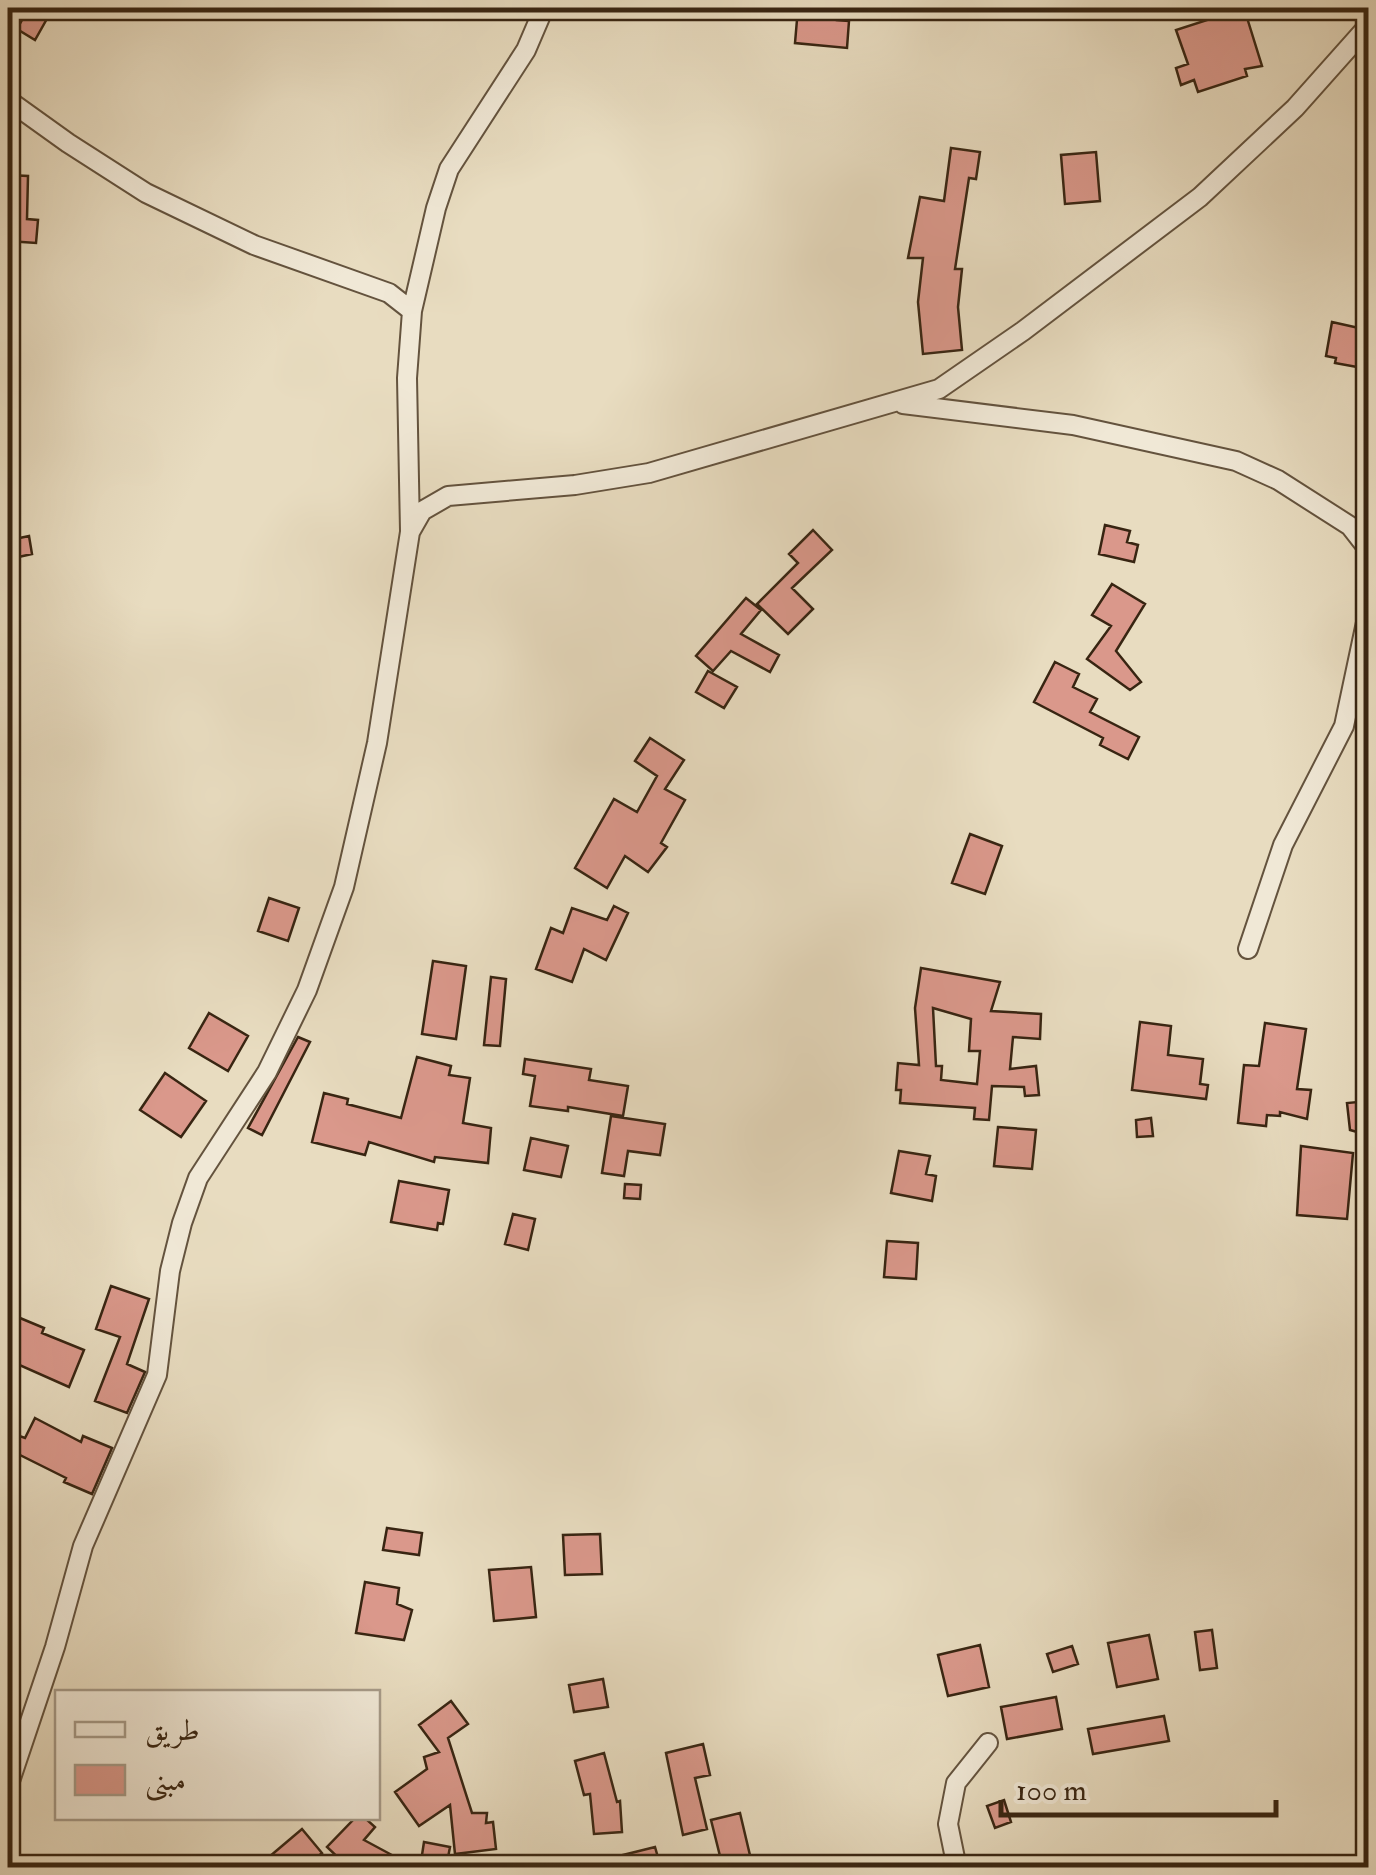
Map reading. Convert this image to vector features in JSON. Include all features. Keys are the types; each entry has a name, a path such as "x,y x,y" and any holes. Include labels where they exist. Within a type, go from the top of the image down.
{"street":[{"path":"8,1787 55,1648 84,1546 157,1375 170,1271 198,1178 267,1072 307,990 344,887 377,743 410,532 407,378 412,311 449,169 526,50 544,8"},
{"path":"410,532 422,511 448,496 575,486 649,473 939,389 1023,331 1200,197 1296,108 1368,26"},
{"path":"8,100 146,192 254,245 390,293 412,311"},
{"path":"895,403 1073,425 1236,461 1278,480 1350,526 1368,549"},
{"path":"1248,948 1283,845 1344,726 1368,613"},
{"path":"957,1868 948,1824 956,1782 988,1743"}],"building":[{"path":"8,8 53,8 35,40 17,29 22,20 8,13"},
{"path":"798,8 838,8 837,20 849,21 847,48 795,43"},
{"path":"1244,8 1262,66 1245,69 1247,76 1198,92 1194,80 1181,85 1176,68 1188,64 1176,30"},
{"path":"951,148 980,152 976,179 969,178 955,269 962,269 958,307 962,350 923,354 918,302 923,258 908,258 920,197 944,201"},
{"path":"1096,152 1100,201 1065,204 1061,155"},
{"path":"8,175 28,176 27,219 38,220 36,243 8,241"},
{"path":"1332,322 1368,330 1368,369 1335,363 1336,358 1326,356"},
{"path":"1105,525 1130,531 1127,542 1138,545 1134,562 1099,554"},
{"path":"813,530 832,550 792,588 813,609 788,634 757,604 798,563 789,554"},
{"path":"29,536 32,554 14,558 10,540"},
{"path":"1112,584 1145,604 1116,651 1141,682 1130,690 1087,659 1111,626 1092,615"},
{"path":"746,598 761,610 741,634 779,655 770,672 731,651 713,671 696,656"},
{"path":"1055,662 1079,674 1073,687 1097,699 1090,712 1139,737 1128,759 1100,745 1103,738 1034,702"},
{"path":"708,671 737,687 724,708 696,692"},
{"path":"650,738 684,760 665,789 685,800 661,843 667,847 648,872 625,856 607,888 575,868 614,799 637,812 657,776 635,761"},
{"path":"970,834 1002,846 985,894 952,883"},
{"path":"269,898 299,908 288,941 258,931"},
{"path":"614,906 628,913 606,960 584,949 572,982 536,969 551,928 563,933 572,908 607,920"},
{"path":"433,961 466,966 456,1039 422,1034"},
{"path":"921,968 1000,982 991,1011 1041,1014 1040,1039 1013,1037 1010,1069 1036,1066 1039,1095 1025,1096 1024,1087 992,1086 989,1120 974,1119 975,1108 900,1103 901,1090 896,1090 898,1063 919,1065 915,1008","holes":["933,1008 971,1019 969,1051 980,1051 977,1084 941,1080 942,1066 936,1066"]},
{"path":"491,977 506,979 500,1046 484,1045"},
{"path":"209,1013 248,1036 228,1071 189,1048"},
{"path":"1140,1022 1171,1026 1168,1055 1203,1059 1200,1084 1208,1085 1206,1099 1132,1090"},
{"path":"1265,1023 1306,1029 1297,1089 1311,1090 1307,1119 1280,1112 1280,1116 1267,1115 1266,1126 1238,1123 1244,1065 1259,1066"},
{"path":"298,1037 310,1042 262,1135 248,1128"},
{"path":"417,1057 451,1066 449,1075 470,1078 463,1123 491,1128 488,1163 435,1157 434,1162 369,1142 365,1155 312,1142 324,1093 348,1099 347,1104 401,1118"},
{"path":"525,1059 591,1069 589,1080 628,1086 623,1116 568,1107 568,1111 530,1106 535,1076 523,1074"},
{"path":"165,1073 206,1101 181,1137 140,1110"},
{"path":"1368,1101 1368,1135 1350,1130 1347,1103"},
{"path":"611,1116 665,1124 660,1155 628,1151 624,1176 602,1173"},
{"path":"1151,1118 1153,1136 1137,1137 1136,1120"},
{"path":"998,1127 1036,1130 1032,1169 994,1166"},
{"path":"531,1138 568,1146 561,1177 524,1170"},
{"path":"1301,1146 1353,1153 1347,1219 1297,1215"},
{"path":"899,1151 930,1156 926,1174 936,1176 932,1201 891,1193"},
{"path":"399,1181 449,1190 443,1224 438,1223 437,1230 391,1222"},
{"path":"625,1184 641,1185 640,1199 624,1198"},
{"path":"513,1214 535,1219 528,1250 505,1244"},
{"path":"887,1241 918,1243 916,1279 884,1277"},
{"path":"111,1286 149,1299 127,1364 145,1372 127,1413 95,1401 120,1337 96,1329"},
{"path":"8,1313 44,1328 42,1333 84,1350 69,1387 8,1360"},
{"path":"35,1418 81,1442 83,1436 112,1448 92,1494 8,1449 8,1432 25,1438"},
{"path":"387,1528 422,1533 419,1555 383,1550"},
{"path":"600,1534 602,1574 565,1575 563,1535"},
{"path":"531,1567 536,1617 494,1621 489,1570"},
{"path":"365,1582 399,1588 397,1604 412,1610 404,1640 356,1633"},
{"path":"1212,1630 1217,1668 1200,1670 1195,1632"},
{"path":"1149,1635 1158,1679 1117,1687 1108,1643"},
{"path":"980,1645 989,1687 948,1696 938,1655"},
{"path":"1072,1646 1078,1664 1053,1672 1047,1654"},
{"path":"603,1679 608,1707 574,1712 569,1685"},
{"path":"1056,1697 1062,1729 1007,1739 1001,1707"},
{"path":"451,1701 468,1724 448,1738 472,1813 487,1813 486,1823 493,1822 496,1849 455,1854 450,1805 419,1826 395,1792 427,1769 424,1757 439,1752 419,1725"},
{"path":"1164,1716 1169,1741 1093,1754 1088,1729"},
{"path":"703,1744 710,1775 695,1778 707,1829 683,1835 666,1753"},
{"path":"604,1753 617,1802 620,1801 622,1832 594,1834 590,1794 584,1795 575,1761"},
{"path":"1004,1800 1011,1822 995,1828 987,1806"},
{"path":"740,1813 753,1868 723,1868 711,1820"},
{"path":"353,1820 367,1820 375,1827 364,1840 416,1868 349,1868 327,1847"},
{"path":"302,1829 322,1853 305,1868 256,1868"},
{"path":"424,1842 450,1847 446,1868 420,1868"},
{"path":"655,1847 661,1868 626,1868 623,1855"}]}
